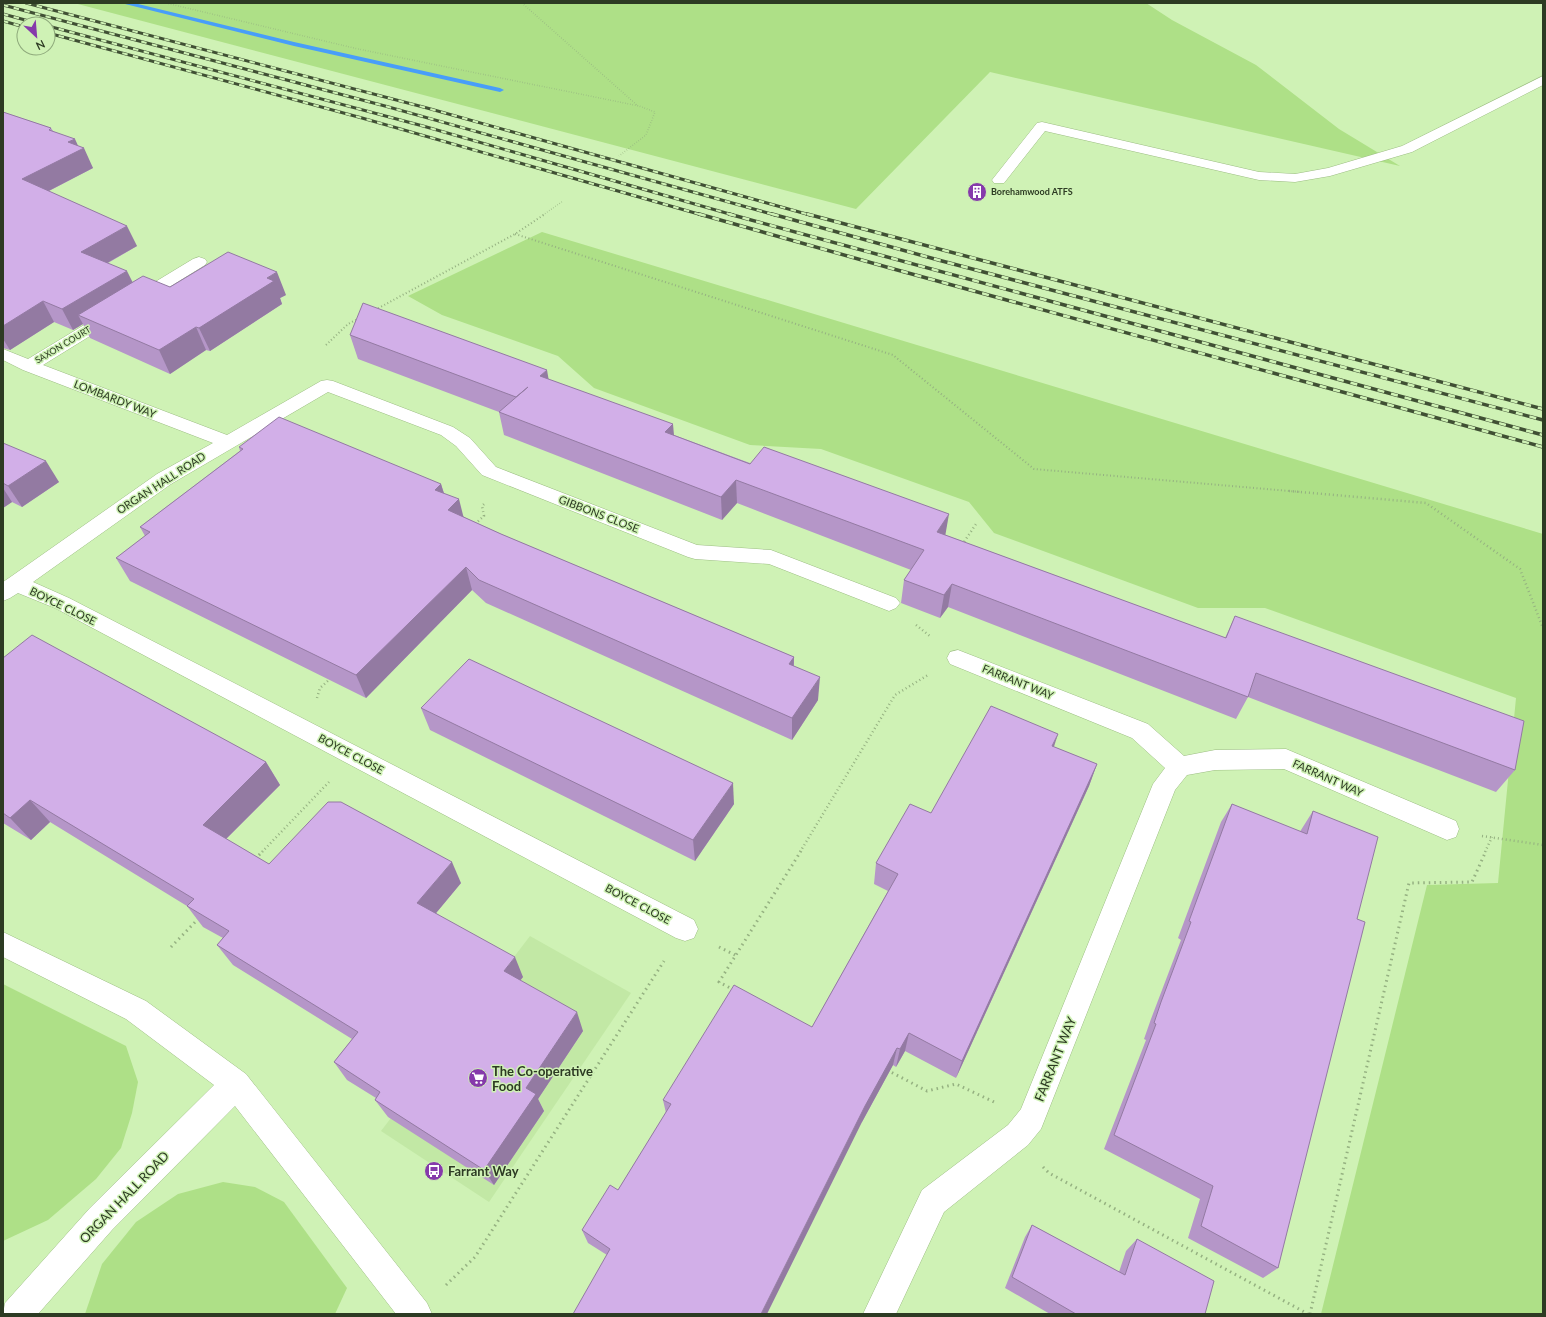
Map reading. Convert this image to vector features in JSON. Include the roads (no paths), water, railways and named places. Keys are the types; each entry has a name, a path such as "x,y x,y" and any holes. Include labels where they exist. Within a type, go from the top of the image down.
{"street":[{"path":"999,180 1042,126 1259,176 1295,178 1330,172 1407,150 1543,80"},
{"name":"SAXON COURT","path":"29,366 199,262"},
{"name":"LOMBARDY WAY","path":"3,354 29,366 228,442"},
{"name":"ORGAN HALL ROAD","path":"9,588 164,479 327,385"},
{"name":"GIBBONS CLOSE","path":"327,385 447,432 463,442 489,471 695,552 771,558 889,603"},
{"name":"BOYCE CLOSE","path":"9,588 62,603 685,929"},
{"name":"FARRANT WAY","path":"958,658 1140,731 1180,767"},
{"name":"FARRANT WAY","path":"879,1314 933,1201 1024,1127 1165,784 1180,767 1215,760 1286,759 1447,830"},
{"path":"3,944 136,1010 236,1084 416,1314"},
{"name":"ORGAN HALL ROAD","path":"16,1314 101,1219 236,1084"}],"waterway":[{"path":"125,3 294,44 500,90"}],"railway":[{"path":"26,3 427,108 810,215"},
{"path":"3,5 385,106 775,215"},
{"path":"3,14 16,18"},
{"path":"3,21 16,25"},
{"path":"56,28 423,126 733,215"},
{"path":"56,35 362,118 702,215"},
{"path":"699,214 890,268 1543,447"},
{"path":"729,214 1543,435"},
{"path":"772,214 942,261 1543,420"},
{"path":"807,214 1543,409"}],"place":[{"name":"Borehamwood ATFS","path":"977,192"},
{"name":"The Co-operative Food","path":"478,1078"},
{"name":"Farrant Way","path":"434,1171"}]}
